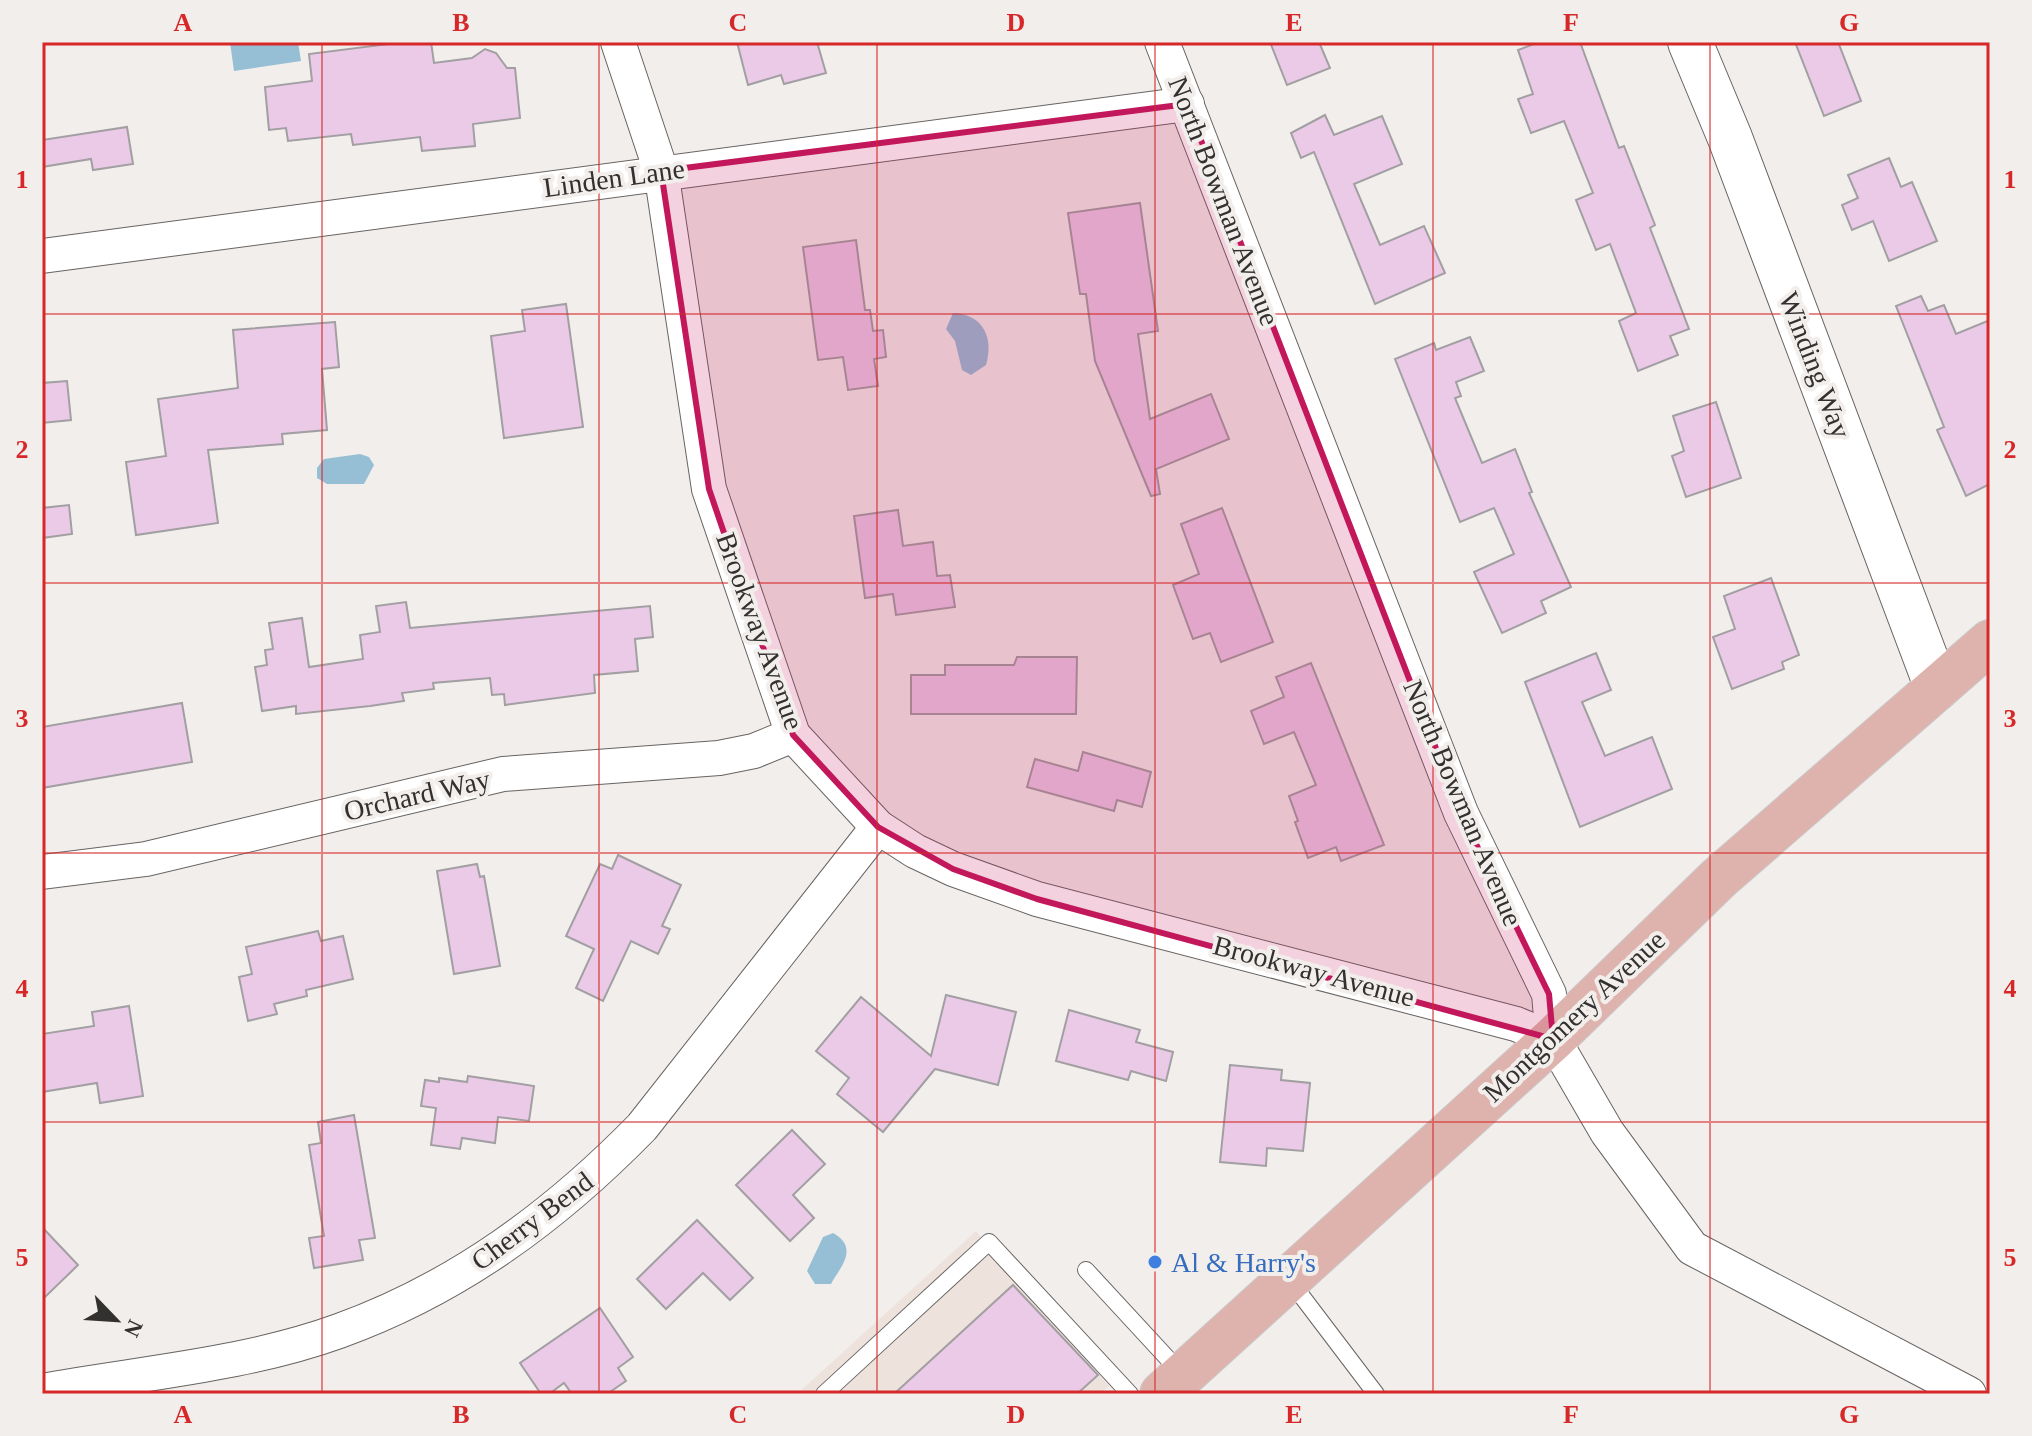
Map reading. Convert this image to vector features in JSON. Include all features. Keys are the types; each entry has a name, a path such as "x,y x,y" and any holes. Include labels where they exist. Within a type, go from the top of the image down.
{"main road":[{"name":"Montgomery Avenue","path":"1172,1385 1553,1039 1719,878 1990,642"}],"street":[{"name":"Brookway Avenue","path":"618,42 661,171 709,489 793,735 878,827 915,851 953,869 1037,899 1516,1024 1553,1039"},
{"name":"North Bowman Avenue","path":"1162,42 1457,802 1549,994 1553,1039 1607,1132 1692,1248 1969,1394"},
{"name":"Winding Way","path":"1690,42 1730,138 1937,688"},
{"name":"Linden Lane","path":"42,256 661,171 1187,104"},
{"name":"Orchard Way","path":"42,872 146,859 503,774 719,758 754,751 793,735"},
{"name":"Cherry Bend","path":"42,1391 260,1353 336,1332 442,1287 512,1242 602,1168 642,1127 878,827"}],"lane":[{"path":"824,1394 989,1242 1130,1394"},
{"path":"1086,1270 1172,1385"},
{"path":"1287,1278 1376,1394"}],"highlighted area":[{"path":"1187,104 1461,813 1549,994 1553,1039 1037,899 953,869 878,827 793,735 709,489 661,171"}],"shaded area":[{"path":"976,1231 1109,1386 1100,1394 797,1394"}],"water":[{"path":"230,42 298,42 301,61 234,71"},
{"path":"953,313 972,318 987,337 986,365 971,375 962,370 955,341 946,329"},
{"path":"360,454 369,457 374,465 364,484 327,484 317,478 317,468 324,459"},
{"path":"833,1233 845,1245 845,1259 831,1284 815,1284 807,1271 823,1237"}],"building":[{"path":"404,42 431,42 434,63 472,58 485,49 496,53 507,68 515,68 520,118 473,124 475,146 422,151 420,137 353,145 351,134 288,141 286,128 269,130 265,87 312,81 309,54"},
{"path":"737,42 817,42 826,73 784,84 781,75 748,85"},
{"path":"1270,42 1319,42 1330,68 1287,85"},
{"path":"1539,42 1580,42 1619,148 1624,146 1655,225 1650,228 1689,329 1670,336 1678,355 1638,371 1619,321 1636,313 1610,244 1596,250 1576,200 1593,193 1564,121 1531,133 1518,99 1533,94 1518,50"},
{"path":"1795,42 1838,42 1861,101 1824,116"},
{"path":"1325,115 1334,135 1382,116 1402,164 1354,184 1380,245 1424,226 1445,273 1375,304 1314,152 1301,158 1291,133"},
{"path":"127,127 133,164 93,170 91,159 42,167 42,140"},
{"path":"1889,158 1901,187 1912,182 1937,241 1889,261 1873,221 1852,230 1842,205 1858,198 1848,175"},
{"path":"1140,203 1158,331 1138,334 1150,419 1211,394 1229,439 1156,469 1160,494 1151,496 1095,361 1086,294 1080,294 1068,213"},
{"path":"856,240 865,310 870,310 873,331 883,330 886,357 874,359 878,386 848,390 843,357 818,360 803,247"},
{"path":"1921,296 1928,311 1944,305 1956,334 1990,320 1990,484 1966,496 1937,430 1944,427 1896,306"},
{"path":"566,304 583,427 504,438 491,336 525,331 522,310"},
{"path":"335,322 339,367 322,369 327,430 282,434 283,444 208,450 218,523 136,535 126,462 166,456 158,399 238,388 233,330"},
{"path":"1470,337 1484,371 1456,382 1461,396 1455,398 1482,463 1515,449 1532,492 1529,493 1571,587 1541,601 1546,613 1502,633 1474,572 1514,554 1494,508 1460,522 1395,359 1434,343 1436,350"},
{"path":"67,381 71,420 42,423 42,383"},
{"path":"1716,402 1741,478 1686,497 1672,456 1684,451 1673,416"},
{"path":"69,505 72,534 42,538 42,508"},
{"path":"1222,508 1273,642 1221,662 1210,633 1193,639 1173,585 1199,574 1181,524"},
{"path":"898,510 903,546 933,542 937,576 950,575 955,607 896,615 893,594 865,598 854,516"},
{"path":"1771,578 1799,655 1782,662 1784,669 1732,689 1713,637 1735,629 1724,596"},
{"path":"406,602 410,628 650,606 653,637 635,639 638,671 594,675 595,693 505,705 504,694 492,695 490,678 433,683 434,689 402,693 404,701 370,706 296,714 296,706 262,711 255,667 267,665 265,650 273,649 269,623 302,618 309,667 363,659 360,635 380,632 376,606"},
{"path":"1596,653 1611,690 1582,702 1605,756 1652,737 1672,789 1580,827 1525,682"},
{"path":"1017,657 1077,657 1076,714 911,714 911,675 945,675 945,665 1014,665"},
{"path":"1311,663 1384,845 1341,861 1336,847 1308,858 1289,796 1316,785 1294,732 1264,744 1251,711 1284,697 1276,677"},
{"path":"182,703 192,762 42,788 42,727"},
{"path":"1083,752 1151,772 1142,807 1117,800 1114,811 1027,787 1035,759 1078,771"},
{"path":"618,855 681,885 662,926 670,929 658,954 631,941 603,1001 576,988 594,949 566,936 600,864 612,869"},
{"path":"477,864 480,877 484,876 500,966 454,974 437,871"},
{"path":"318,931 321,941 343,936 353,979 306,990 307,996 274,1004 277,1014 248,1021 239,977 252,974 246,947"},
{"path":"946,995 1016,1012 998,1085 935,1069 883,1132 837,1094 849,1078 816,1051 861,997 931,1056"},
{"path":"129,1006 143,1096 100,1103 97,1083 42,1092 42,1034 94,1026 92,1012"},
{"path":"1069,1010 1140,1030 1136,1042 1173,1052 1166,1081 1131,1071 1128,1080 1056,1061"},
{"path":"1230,1065 1282,1070 1281,1080 1310,1083 1303,1151 1267,1148 1266,1166 1220,1162"},
{"path":"468,1076 534,1086 529,1121 498,1117 495,1143 462,1138 460,1149 431,1145 436,1108 421,1106 425,1080 439,1082 439,1078 467,1082"},
{"path":"354,1115 375,1238 359,1240 363,1260 314,1268 309,1238 324,1236 309,1145 321,1143 318,1122"},
{"path":"792,1130 825,1164 793,1195 814,1218 790,1241 736,1185"},
{"path":"697,1220 753,1278 730,1300 703,1273 666,1309 637,1279"},
{"path":"42,1227 78,1265 42,1300"},
{"path":"1013,1285 1098,1375 1077,1394 894,1394"},
{"path":"600,1308 633,1357 618,1368 626,1381 607,1394 572,1394 564,1383 549,1394 541,1394 520,1363"}],"place":[{"name":"Al & Harry's","path":"1155,1262"}]}
